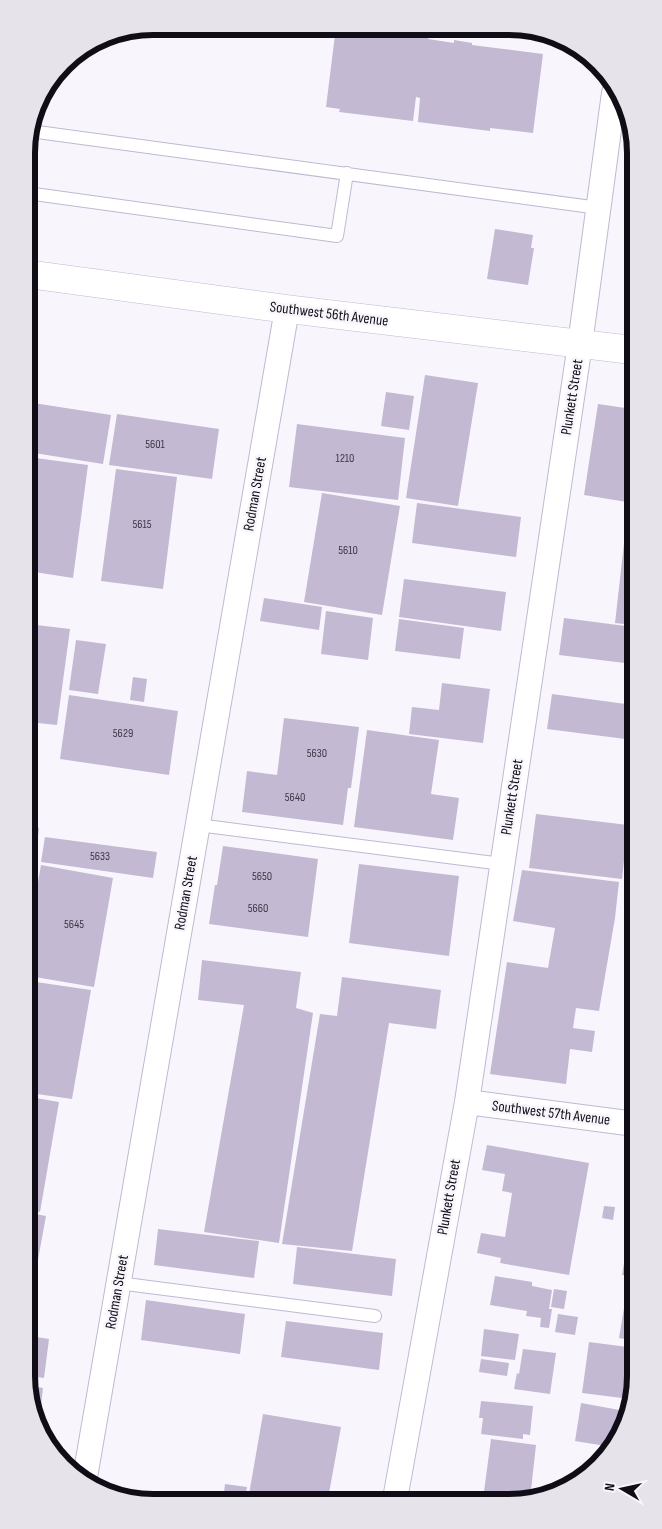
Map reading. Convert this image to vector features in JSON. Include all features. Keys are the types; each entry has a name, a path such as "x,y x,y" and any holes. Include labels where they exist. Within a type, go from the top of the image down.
{"street":[{"name":"Plunkett Street","path":"396,1494 467,1102 580,344 613,99"},
{"name":"Southwest 56th Avenue","path":"35,275 287,309 627,349"},
{"name":"Rodman Street","path":"86,1473 287,309"},
{"name":"Southwest 57th Avenue","path":"467,1102 627,1123"}],"lane":[{"path":"37,132 599,208"},
{"path":"35,194 338,236 347,173"},
{"path":"198,825 502,864"},
{"path":"118,1283 375,1316"}],"building":[{"path":"335,35 398,35 414,37 414,35 454,43 454,40 472,43 472,45 543,54 533,133 490,128 490,131 418,122 420,98 416,97 413,121 339,112 340,109 326,107"},
{"path":"495,229 533,235 531,248 534,248 528,285 487,279"},
{"path":"425,375 478,383 458,506 406,498"},
{"path":"386,392 414,396 409,430 381,426"},
{"path":"35,403 111,415 103,464 35,453"},
{"path":"598,404 627,408 627,502 584,495"},
{"path":"117,414 219,429 212,479 109,465"},
{"path":"297,424 405,438 398,500 289,487"},
{"path":"35,458 88,465 73,578 35,572"},
{"path":"116,469 177,477 163,589 101,581"},
{"path":"322,493 400,506 382,615 304,602"},
{"path":"417,503 521,517 516,557 412,543"},
{"path":"627,517 627,624 615,623"},
{"path":"404,579 506,592 501,631 399,617"},
{"path":"264,598 322,607 319,630 260,621"},
{"path":"326,611 373,618 368,660 321,654"},
{"path":"564,618 627,626 627,663 559,655"},
{"path":"399,619 464,628 460,659 395,651"},
{"path":"35,625 70,629 57,725 35,723"},
{"path":"76,640 106,644 98,694 69,690"},
{"path":"133,677 147,679 144,702 130,700"},
{"path":"442,683 490,689 483,743 409,734 412,707 439,710"},
{"path":"552,694 627,704 627,739 547,729"},
{"path":"69,695 178,711 169,775 60,759"},
{"path":"284,718 359,727 351,788 348,788 343,825 242,812 247,771 277,775"},
{"path":"367,730 439,740 431,794 459,798 453,840 354,827"},
{"path":"536,814 627,825 622,879 529,868"},
{"path":"35,827 39,828 35,861"},
{"path":"45,837 157,852 153,878 41,862"},
{"path":"223,846 318,859 308,937 209,924"},
{"path":"359,864 459,876 449,956 349,943"},
{"path":"41,865 113,878 94,987 35,977 35,899"},
{"path":"522,870 619,882 615,918 599,1011 576,1008 573,1028 595,1031 592,1052 570,1049 566,1084 490,1074 507,962 548,968 555,928 513,921"},
{"path":"202,960 301,972 296,1008 313,1013 279,1243 204,1232 244,1005 198,1000"},
{"path":"342,977 441,990 436,1029 389,1023 352,1251 282,1244 320,1014 337,1016"},
{"path":"35,982 91,990 72,1099 35,1094"},
{"path":"35,1098 59,1102 40,1212 35,1212"},
{"path":"487,1145 589,1163 569,1275 500,1263 501,1258 477,1253 481,1233 505,1237 512,1193 502,1191 505,1174 482,1170"},
{"path":"627,1202 627,1221 624,1221"},
{"path":"604,1206 615,1207 613,1220 602,1218"},
{"path":"35,1214 46,1216 35,1276"},
{"path":"158,1229 259,1241 254,1278 154,1265"},
{"path":"627,1244 627,1276 622,1275"},
{"path":"297,1247 396,1259 392,1296 293,1284"},
{"path":"495,1276 532,1282 532,1286 552,1290 549,1328 540,1327 541,1318 526,1316 527,1311 490,1305"},
{"path":"554,1289 567,1291 564,1309 551,1307"},
{"path":"626,1296 627,1296 627,1340 619,1338"},
{"path":"146,1300 245,1314 240,1354 141,1340"},
{"path":"558,1314 578,1317 575,1335 555,1332"},
{"path":"286,1321 383,1333 379,1370 281,1357"},
{"path":"484,1329 519,1334 515,1360 481,1356"},
{"path":"35,1337 49,1339 44,1378 35,1377"},
{"path":"589,1342 627,1347 625,1398 582,1393"},
{"path":"523,1349 556,1353 550,1394 514,1389 517,1373 519,1374"},
{"path":"481,1359 509,1363 507,1376 479,1372"},
{"path":"36,1387 43,1388 40,1410"},
{"path":"481,1401 533,1406 530,1435 523,1434 523,1439 481,1434 483,1418 479,1418"},
{"path":"581,1403 622,1410 615,1428 604,1446 575,1441"},
{"path":"263,1414 341,1427 329,1494 249,1494"},
{"path":"491,1439 536,1445 531,1492 484,1494"},
{"path":"225,1484 247,1487 246,1494 224,1494"}]}
